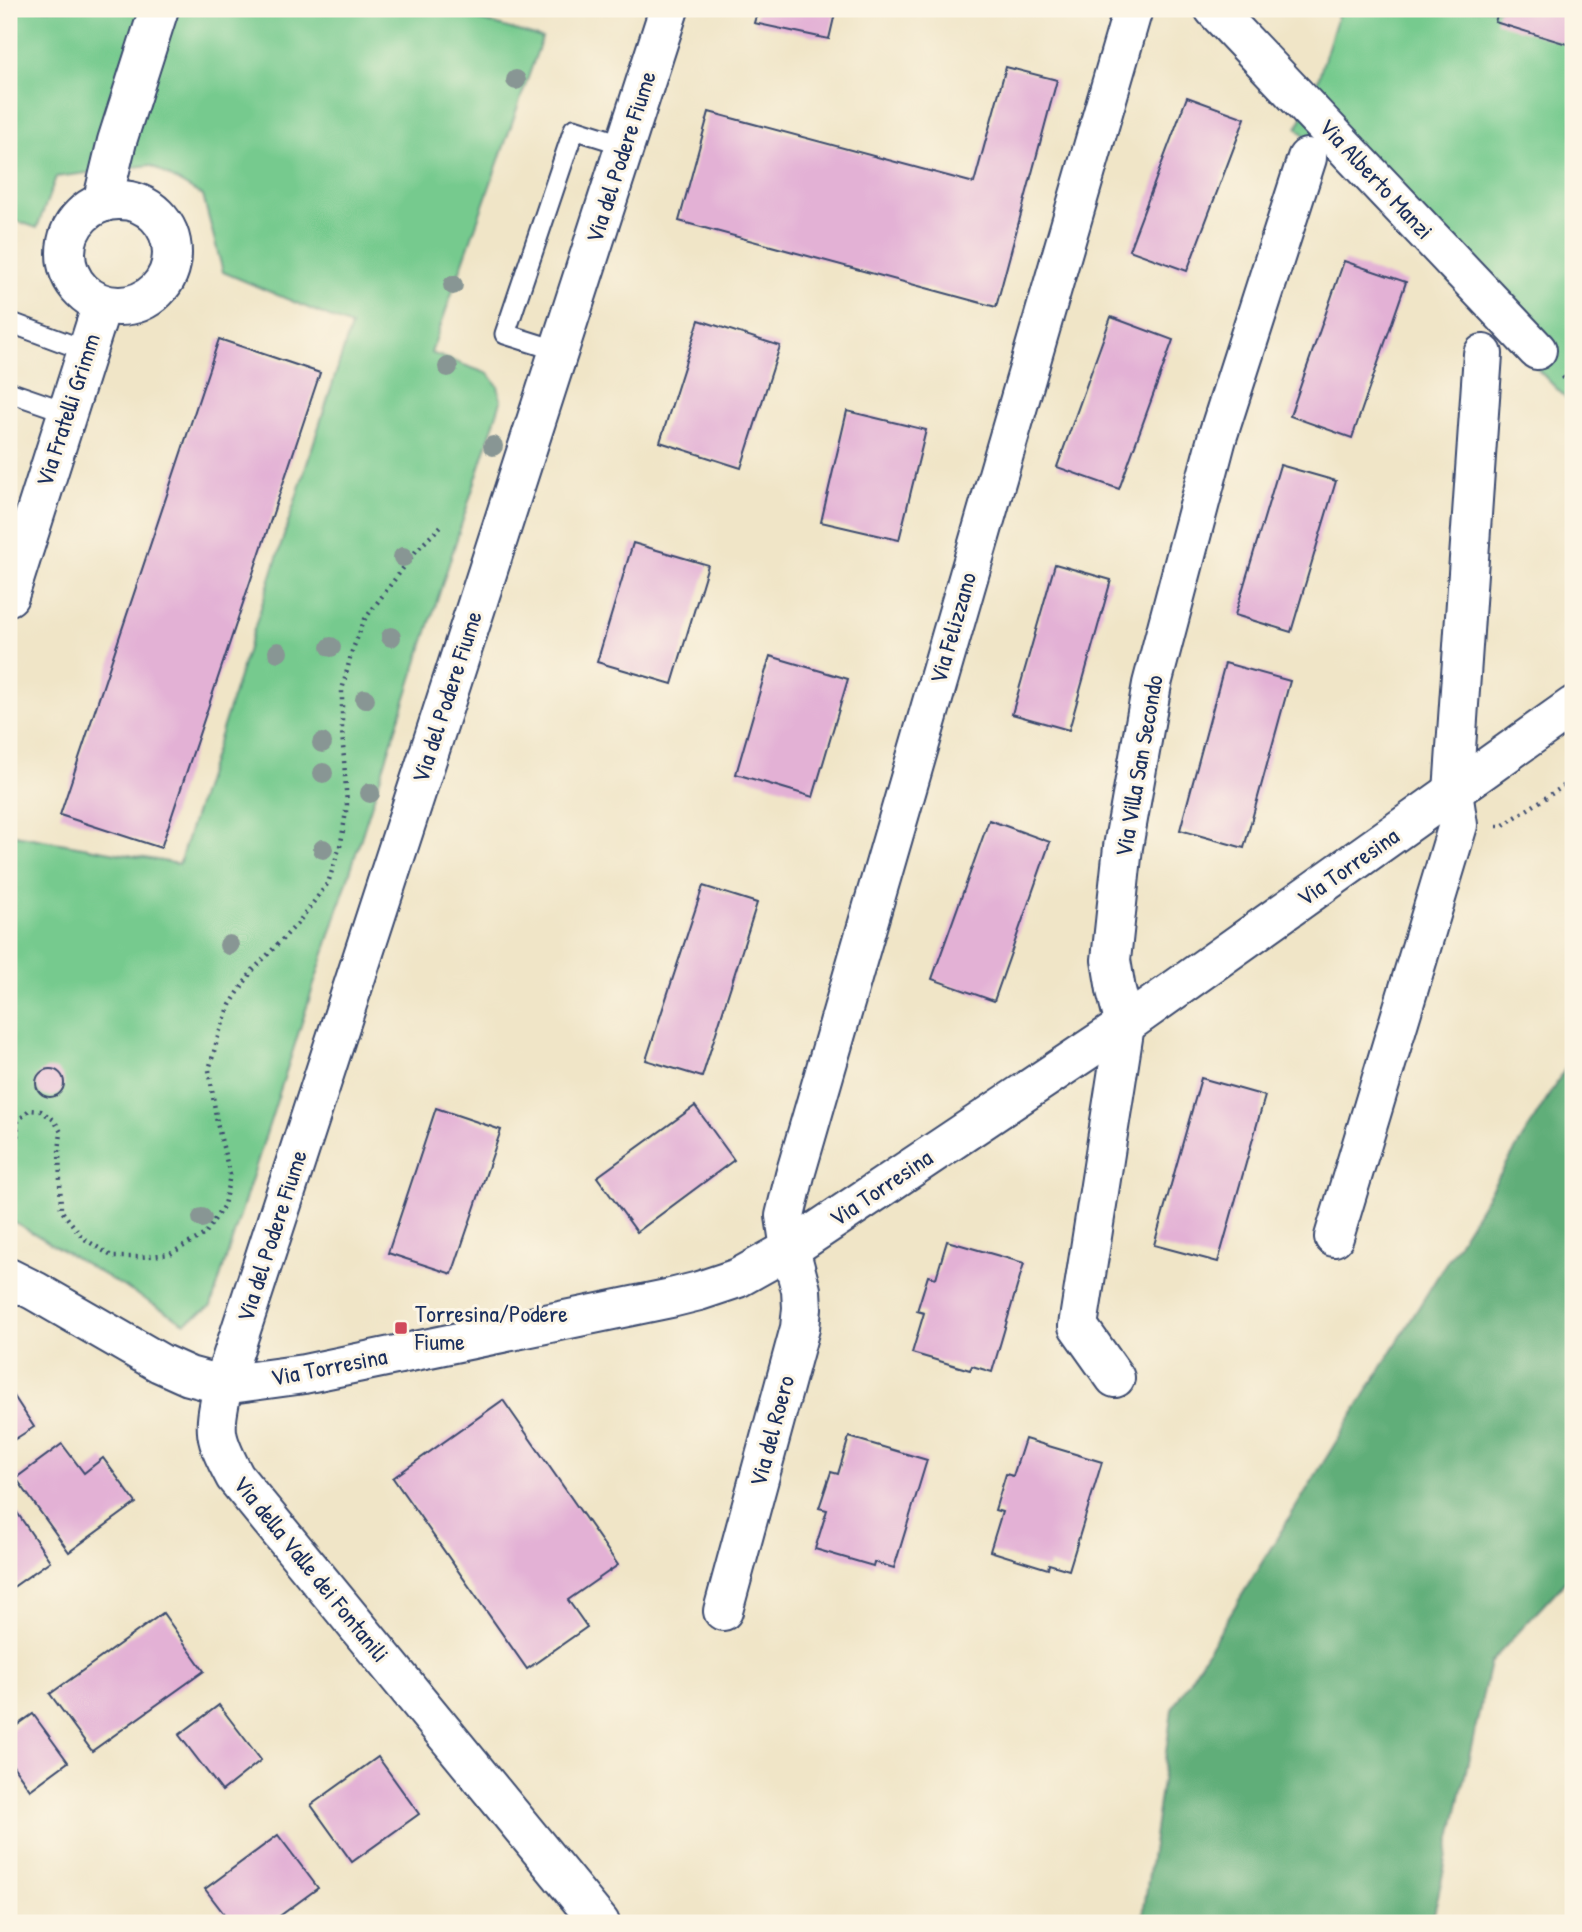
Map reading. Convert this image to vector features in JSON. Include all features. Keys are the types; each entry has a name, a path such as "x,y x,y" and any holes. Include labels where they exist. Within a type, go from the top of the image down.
{"street":[{"path":"102,203 117,141 159,9"},
{"name":"Via del Podere Fiume","path":"223,1385 669,9"},
{"name":"Via Felizzano","path":"790,1250 785,1216 795,1175 1133,9"},
{"name":"Via Alberto Manzi","path":"1214,9 1537,350"},
{"name":"Via Villa San Secondo","path":"1115,1378 1078,1326 1125,1025 1111,960 1123,846 1152,684 1217,438 1307,158"},
{"name":"Via Fratelli Grimm","path":"120,200 138,204 153,213 165,226 171,244 171,262 165,279 154,293 138,303 120,307 102,304 88,297 76,285 68,270 65,254 68,237 75,223 87,211 102,203 120,200"},
{"name":"Via Fratelli Grimm","path":"9,596 102,304"},
{"path":"1334,1237 1455,809 1483,354"},
{"name":"Via Torresina","path":"223,1385 304,1374 699,1292 738,1278 790,1250 1125,1025 1455,809 1573,706"},
{"name":"Via del Roero","path":"723,1611 800,1328 801,1290 790,1250"},
{"path":"9,1278 160,1363 189,1376 223,1385"},
{"name":"Via della Valle dei Fontanili","path":"223,1385 216,1418 216,1434 220,1450 235,1476 600,1923"}],"lane":[{"path":"559,351 505,334 573,129 625,145"},
{"path":"9,322 87,351"},
{"path":"9,392 67,412"}],"path":[{"path":"9,1192 16,1156 18,1121 29,1110 41,1111 54,1120 61,1132 61,1210 83,1238 113,1257 170,1254 205,1234 224,1205 230,1175 216,1124 209,1070 219,1033 230,1005 252,971 297,924 328,883 341,843 347,805 342,690 352,651 365,619 416,551 442,525"},
{"path":"1455,809 1503,826 1573,780"}],"green space":[{"path":"9,9 443,9 542,38 431,353 489,374 498,386 501,401 211,1306 185,1323 9,1221 9,834 179,864 351,326 223,272 203,196 150,165 56,177 37,228 9,218"},
{"path":"1340,9 1573,9 1573,405 1297,128 1315,89"},
{"path":"1573,1056 1573,1573 1490,1663 1432,1923 1142,1923 1172,1709"}],"building":[{"path":"758,9 836,9 829,39 754,23"},
{"path":"1499,9 1573,9 1573,46 1495,22"},
{"path":"1006,67 1057,80 996,307 679,221 709,112 974,183"},
{"path":"1187,97 1245,118 1187,271 1129,250"},
{"path":"1344,261 1406,282 1352,438 1290,416"},
{"path":"1111,317 1173,340 1119,489 1057,467"},
{"path":"699,320 780,346 741,468 660,442"},
{"path":"219,339 320,373 161,848 60,815"},
{"path":"847,411 926,430 899,540 821,522"},
{"path":"1280,465 1336,481 1291,632 1235,615"},
{"path":"633,543 708,565 672,684 597,662"},
{"path":"1055,564 1111,580 1069,730 1012,714"},
{"path":"770,656 848,679 813,797 736,774"},
{"path":"1225,663 1290,681 1244,848 1180,830"},
{"path":"989,820 1050,842 994,1001 932,979"},
{"path":"703,886 757,903 702,1077 646,1060"},
{"path":"50,1069 60,1073 64,1083 60,1093 50,1097 40,1093 36,1083 40,1073"},
{"path":"1201,1078 1265,1096 1218,1262 1154,1245"},
{"path":"695,1106 734,1160 637,1232 597,1177"},
{"path":"436,1108 501,1130 452,1274 388,1253"},
{"path":"947,1241 1024,1263 992,1372 972,1366 970,1370 912,1353 924,1313 917,1311 928,1276 936,1278"},
{"path":"12,1393 34,1427 9,1443 9,1395"},
{"path":"503,1400 618,1565 568,1600 587,1627 527,1669 393,1478"},
{"path":"849,1437 927,1460 894,1568 874,1562 873,1566 815,1549 827,1510 819,1508 831,1472 838,1474"},
{"path":"1025,1439 1102,1462 1069,1570 1049,1564 1048,1569 990,1551 1002,1512 995,1510 1006,1474 1013,1476"},
{"path":"62,1444 84,1473 103,1458 136,1503 69,1552 16,1478"},
{"path":"12,1505 50,1561 9,1590 9,1507"},
{"path":"163,1613 204,1671 92,1751 50,1694"},
{"path":"219,1705 261,1760 222,1791 179,1735"},
{"path":"33,1714 68,1762 30,1790 9,1760 9,1731"},
{"path":"378,1757 419,1814 352,1862 311,1805"},
{"path":"278,1835 318,1888 270,1923 231,1923 205,1889"},
{"path":"160,1915 167,1923 149,1923"}],"place":[{"name":"Torresina/Podere Fiume","path":"401,1328"}]}
